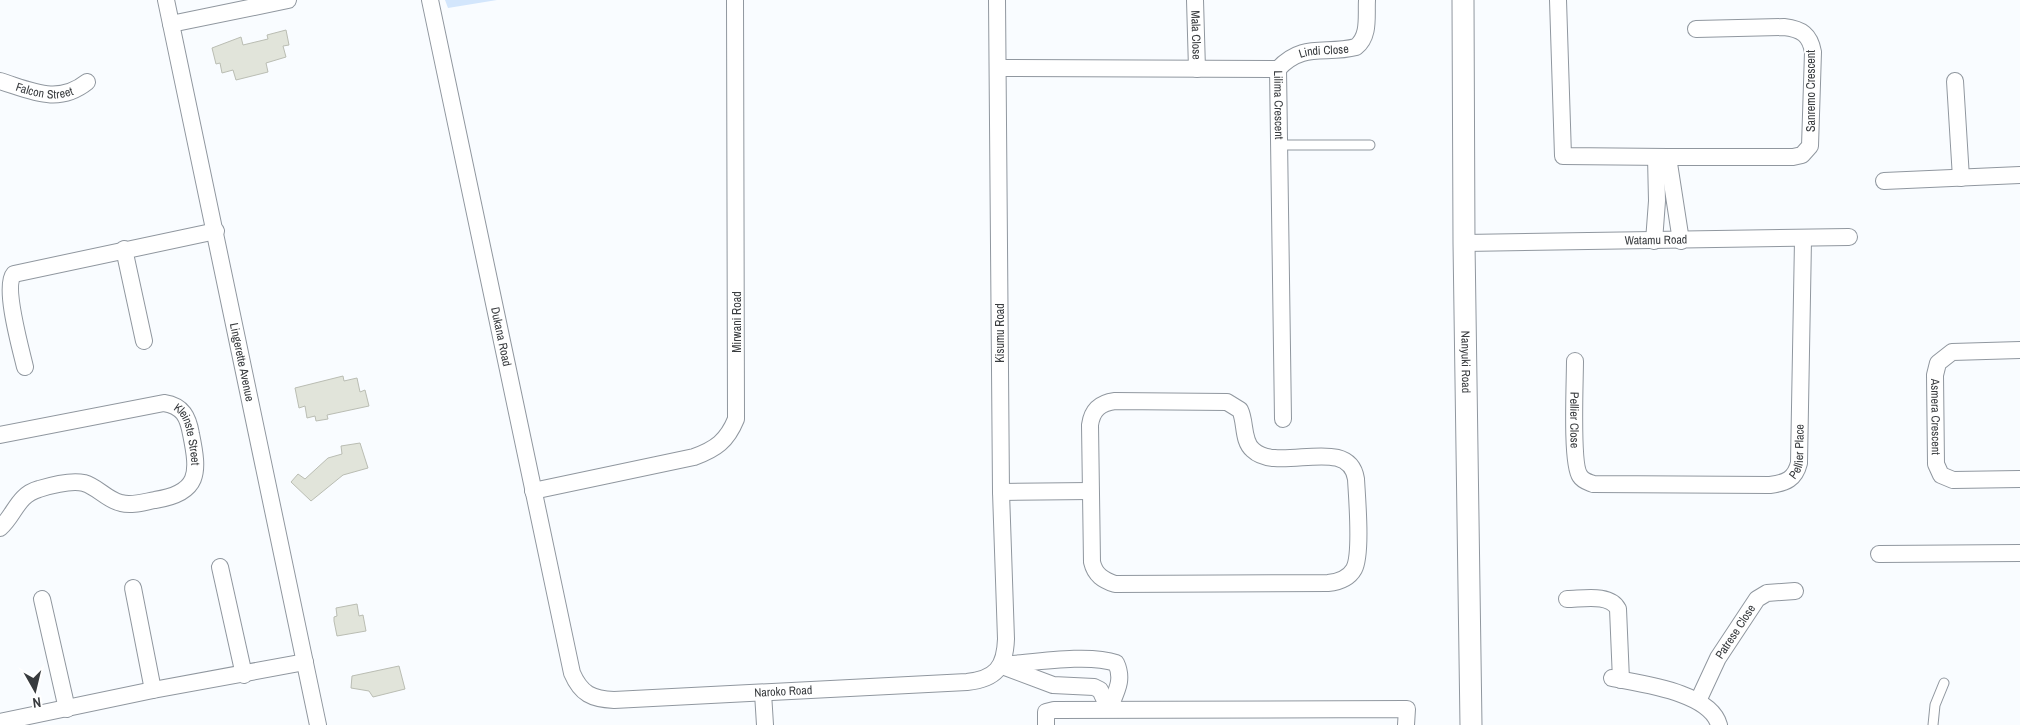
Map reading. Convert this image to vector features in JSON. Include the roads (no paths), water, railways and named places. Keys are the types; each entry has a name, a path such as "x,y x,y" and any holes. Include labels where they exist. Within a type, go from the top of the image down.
{"street":[{"name":"Lingerette Avenue","path":"166,0 216,231 318,725"},
{"path":"171,24 288,0"},
{"name":"Dukana Road","path":"430,0 572,673"},
{"name":"Mirwani Road","path":"533,491 694,457 712,451 730,434 736,419 735,0"},
{"name":"Kisumu Road","path":"997,0 1001,492 1006,639 1001,665"},
{"name":"Mala Close","path":"1194,0 1197,69"},
{"name":"Lindi Close","path":"1278,69 1287,59 1304,52 1356,47 1364,39 1366,32 1366,0"},
{"name":"Nanyuki Road","path":"1463,0 1464,243 1471,725"},
{"name":"Sanremo Crescent","path":"1558,0 1563,156 1793,156 1802,154 1810,146 1812,52 1811,44 1805,33 1798,29 1784,27 1696,29"},
{"name":"Lilima Crescent","path":"999,68 1278,69 1283,419"},
{"name":"Falcon Street","path":"0,81 48,95 75,92 87,82"},
{"path":"1955,81 1961,178"},
{"path":"1662,157 1674,198 1681,241"},
{"path":"1654,241 1662,157"},
{"path":"1884,181 2020,175"},
{"path":"25,367 7,318 11,281 14,274 124,249 216,231"},
{"name":"Watamu Road","path":"1464,243 1803,240 1849,237"},
{"name":"Pellier Place","path":"1580,477 1593,484 1770,484 1787,482 1792,478 1799,463 1803,240"},
{"path":"124,249 144,341"},
{"name":"Asmera Crescent","path":"2020,350 1952,352 1938,363 1935,375 1936,464 1942,476 1953,480 2020,479"},
{"name":"Pellier Close","path":"1575,361 1576,459 1580,477"},
{"path":"1115,401 1227,402 1240,410 1247,441 1258,454 1274,458 1329,457 1346,460 1355,470 1356,565 1348,576 1328,583 1115,584 1104,581 1093,568 1090,491 1090,425 1093,412 1098,407 1115,401"},
{"name":"Kleinste Street","path":"0,435 164,403 178,407 186,416 196,460 193,481 185,491 176,495 130,504 122,503 92,486 72,482 38,489 23,496 0,528"},
{"path":"1001,492 1090,491"},
{"path":"1879,554 2020,553"},
{"path":"220,567 244,675"},
{"path":"133,588 153,690"},
{"name":"Patrese Close","path":"1698,701 1718,658 1757,599 1767,593 1795,591"},
{"path":"42,599 67,709"},
{"path":"1567,599 1609,599 1615,603 1618,608 1615,679 1698,701 1710,709 1719,725"},
{"path":"1001,665 1106,660 1116,663 1120,672 1120,681 1109,708"},
{"path":"0,722 153,690 244,675 305,662"},
{"path":"1001,665 1053,685 1094,687 1100,690 1109,708"},
{"name":"Naroko Road","path":"572,673 578,686 584,693 601,699 968,682 986,678 1001,665"},
{"path":"762,693 764,725"},
{"path":"1046,725 1046,712 1109,708 1407,709 1406,725"}],"lane":[{"path":"1279,145 1370,145"},
{"path":"1043,662 1045,682"},
{"path":"1933,725 1935,705 1944,684"}]}
